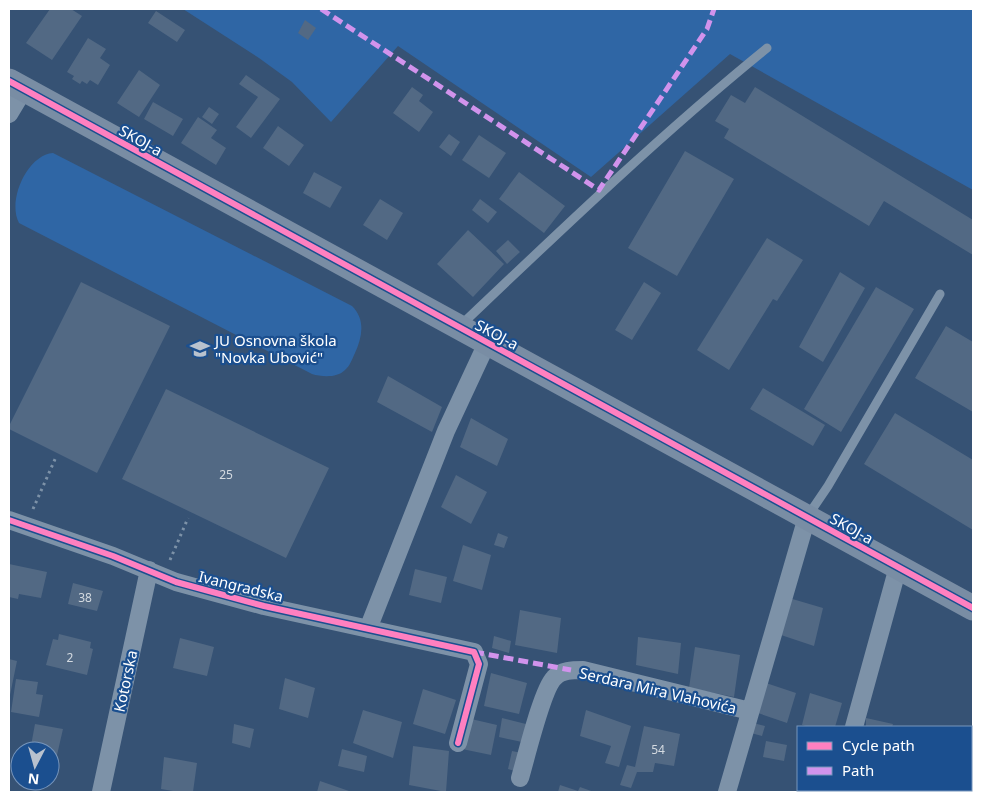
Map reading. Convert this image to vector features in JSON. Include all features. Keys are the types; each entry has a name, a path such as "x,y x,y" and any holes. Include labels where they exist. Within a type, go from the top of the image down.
{"main road":[{"name":"SKOJ-a","path":"16,85 973,608"}],"street":[{"path":"9,114 16,85"},
{"path":"368,629 446,431 487,343"},
{"name":"Serdara Mira Vlahovića","path":"727,792 807,517"},
{"name":"Ivangradska","path":"9,520 176,582 264,606 474,652 478,664 458,743"},
{"path":"854,726 898,567"},
{"name":"Kotorska","path":"101,792 155,573"},
{"name":"Serdara Mira Vlahovića","path":"520,778 543,700 552,679 559,674 572,670 583,670 750,711"}],"lane":[{"path":"458,328 552,238 711,94 767,48"},
{"path":"807,517 828,486 940,294"}],"path":[{"path":"26,526 56,457"},
{"path":"155,573 188,518"}],"shaded area":[{"path":"183,9 973,9 973,190 730,54 591,177 398,46 331,122 292,82 259,58"},
{"path":"53,153 352,306 361,323 361,335 348,366 342,373 334,376 312,374 19,223 16,214 16,203 22,181 35,162"}],"building":[{"path":"50,9 71,9 82,16 52,60 26,43"},
{"path":"156,11 185,30 177,42 148,23"},
{"path":"305,20 316,28 308,40 298,33"},
{"path":"88,38 106,49 100,58 110,65 98,85 90,80 87,84 82,81 80,84 72,79 74,76 67,72"},
{"path":"139,70 160,85 139,117 117,103"},
{"path":"246,75 280,99 251,138 236,127 258,97 239,84"},
{"path":"412,87 423,95 419,101 433,112 419,132 393,113"},
{"path":"755,87 973,220 973,255 884,201 869,226 724,138 729,129 715,121 731,95 745,103"},
{"path":"153,102 183,119 173,136 144,119"},
{"path":"209,107 219,114 212,124 202,117"},
{"path":"198,117 217,130 211,138 226,148 216,165 181,143"},
{"path":"278,126 304,145 289,166 263,148"},
{"path":"449,134 460,142 451,156 439,147"},
{"path":"479,135 506,153 489,178 462,160"},
{"path":"685,151 734,179 677,276 628,248"},
{"path":"314,172 342,187 330,208 303,193"},
{"path":"519,172 565,206 544,233 499,199"},
{"path":"380,199 403,213 387,240 363,225"},
{"path":"480,199 497,212 488,223 472,210"},
{"path":"468,230 504,264 473,297 437,264"},
{"path":"767,238 803,260 777,301 773,299 729,370 697,350"},
{"path":"508,240 520,252 507,264 496,251"},
{"path":"840,272 865,288 823,362 799,347"},
{"path":"81,282 170,326 97,473 9,429"},
{"path":"644,282 661,293 632,340 615,330"},
{"path":"876,287 914,309 841,432 804,409"},
{"path":"946,326 973,342 973,412 915,378"},
{"path":"388,376 442,407 432,432 377,402"},
{"path":"763,388 825,425 813,446 750,409"},
{"path":"166,389 329,468 286,558 122,479"},
{"path":"895,413 973,460 973,530 864,464"},
{"path":"471,418 508,439 497,466 460,447"},
{"path":"456,475 487,492 471,524 441,507"},
{"path":"498,533 508,537 504,548 494,545"},
{"path":"463,545 491,555 482,590 453,581"},
{"path":"9,564 47,572 41,598 19,594 18,599 9,597"},
{"path":"415,569 447,577 441,603 409,595"},
{"path":"73,583 103,591 97,611 68,604"},
{"path":"789,598 823,608 814,646 781,635"},
{"path":"520,610 561,618 557,653 515,645"},
{"path":"59,634 91,642 90,648 93,649 87,675 46,665 53,639 58,640"},
{"path":"494,636 511,641 509,653 492,648"},
{"path":"638,637 681,643 678,674 636,665"},
{"path":"180,638 214,647 207,676 173,668"},
{"path":"695,647 740,655 734,697 689,688"},
{"path":"9,659 17,661 10,695 9,695"},
{"path":"491,673 527,683 519,714 484,706"},
{"path":"285,678 315,688 308,718 279,709"},
{"path":"16,679 38,682 36,694 43,695 39,717 11,712"},
{"path":"766,683 796,693 787,723 758,713"},
{"path":"423,689 456,700 445,734 413,724"},
{"path":"810,693 842,703 835,726 802,725"},
{"path":"363,710 402,722 393,758 353,743"},
{"path":"586,710 631,726 619,767 605,763 611,746 580,736"},
{"path":"467,718 497,725 491,755 462,749"},
{"path":"502,718 526,724 522,742 499,737"},
{"path":"866,718 893,724 892,726 866,726"},
{"path":"753,723 765,726 762,736 751,733"},
{"path":"35,724 63,729 60,742 32,741"},
{"path":"234,724 254,729 250,748 232,743"},
{"path":"644,726 680,734 674,766 655,763 653,772 637,772 631,788 620,785 627,765 635,767"},
{"path":"766,741 787,745 784,761 763,757"},
{"path":"413,746 449,751 446,792 409,785"},
{"path":"342,749 367,756 364,772 338,766"},
{"path":"512,751 522,753 518,772 508,769"},
{"path":"164,757 197,763 193,792 161,789"},
{"path":"320,781 349,791 349,792 317,792"},
{"path":"560,785 578,791 580,787 594,792 558,792"},
{"path":"866,791 870,792 846,792"}],"marked path":[{"path":"321,9 599,190 707,29 714,9"},
{"path":"474,652 571,670"}],"cycle path":[{"path":"9,81 973,608"},
{"path":"9,520 113,556 176,582 264,606 474,652 479,664 458,743"}],"place":[{"name":"JU Osnovna škola \"Novka Ubović\"","path":"200,349"}]}
